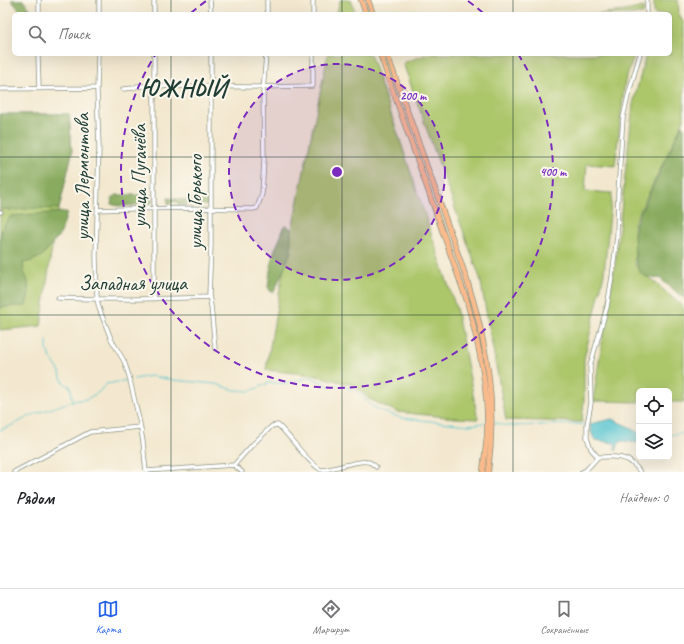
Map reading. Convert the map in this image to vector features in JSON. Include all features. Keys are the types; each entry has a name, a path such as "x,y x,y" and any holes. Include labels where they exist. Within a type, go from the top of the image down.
{"main road":[{"path":"361,0 365,12"},
{"path":"368,0 372,12"},
{"path":"381,56 468,301 489,405"},
{"path":"388,56 473,300 482,336 486,360 489,405 488,472"},
{"path":"483,472 489,434"}],"street":[{"path":"39,12 40,0"},
{"path":"99,0 99,12"},
{"path":"154,0 154,12"},
{"path":"210,0 210,12"},
{"path":"267,0 267,12"},
{"path":"313,0 313,12"},
{"path":"647,0 647,12"},
{"path":"38,56 39,89"},
{"name":"улица Лермонтова","path":"98,56 97,88 99,146 97,299 111,340 124,361 129,376 140,426 146,471"},
{"name":"улица Пугачёва","path":"154,56 154,299"},
{"name":"улица Горького","path":"211,56 209,297 212,306 216,350"},
{"path":"97,210 154,208 257,208 262,194 264,160 263,87 266,56"},
{"path":"123,89 134,88 137,86 313,86 313,56"},
{"path":"598,457 587,438 587,425 591,403 590,366 607,307 612,277 617,236 618,192 623,118 639,56"},
{"path":"0,89 97,88"},
{"name":"Западная улица","path":"58,298 154,299 209,297"},
{"path":"146,471 234,465 272,426 278,425 286,432 318,471 360,462 368,462 376,467"},
{"path":"14,472 90,432 140,426"},
{"path":"582,472 586,470 598,457 626,459 633,463 640,472"},
{"path":"234,465 242,472"}],"green space":[{"path":"11,0 23,0 33,12 21,12"},
{"path":"340,0 351,0 355,12 337,12"},
{"path":"654,0 678,0 679,14 684,24 684,120 634,223 635,265 684,308 684,402 672,402 672,388 636,388 636,402 593,401 615,264 633,104 645,56 672,56 672,12 654,12"},
{"path":"644,7 643,12 616,12"},
{"path":"328,56 371,56 456,308 478,419 397,412 369,399 354,385 313,375 266,370 280,288"},
{"path":"422,56 634,56 625,81 615,166 587,164 585,191 612,193 604,274 584,359 584,400 582,422 506,420 480,278 403,63"},
{"path":"0,114 69,114 72,153 55,225 41,326 0,330"},
{"path":"0,114 69,114 72,153 59,209 0,209"},
{"path":"682,125 684,128 684,298 661,278 646,277 640,272 635,255 634,232 636,230 635,223 637,222"},
{"path":"117,195 151,195 152,202 150,204 126,206 111,204 113,198"},
{"path":"199,197 208,198 208,204 179,205 174,201 168,204 168,198 185,200"},
{"path":"67,212 61,233 42,256 32,261 23,263 24,272 28,281 29,293 26,306 2,307 0,309 0,237 3,226 11,216"},
{"path":"286,224 291,229 291,252 274,292 271,292 268,287 271,263 283,227"}],"water":[{"path":"612,419 636,431 636,443 622,441 619,443 616,451 616,444 595,440 590,424"}],"waterway":[{"path":"47,341 49,355 60,372 61,378 66,385 70,386 73,401"},
{"path":"134,379 150,376 173,380 216,384 234,390 249,391 268,383 287,383 311,377 329,386 343,386 357,391 372,406 401,418 469,425 485,423"},
{"path":"0,430 32,415 73,401 87,399 99,392 106,384 128,380"},
{"path":"494,423 507,426 585,425"},
{"path":"672,435 684,433"}],"district":[{"name":"ЮЖНЫЙ","path":"184,88"}]}
